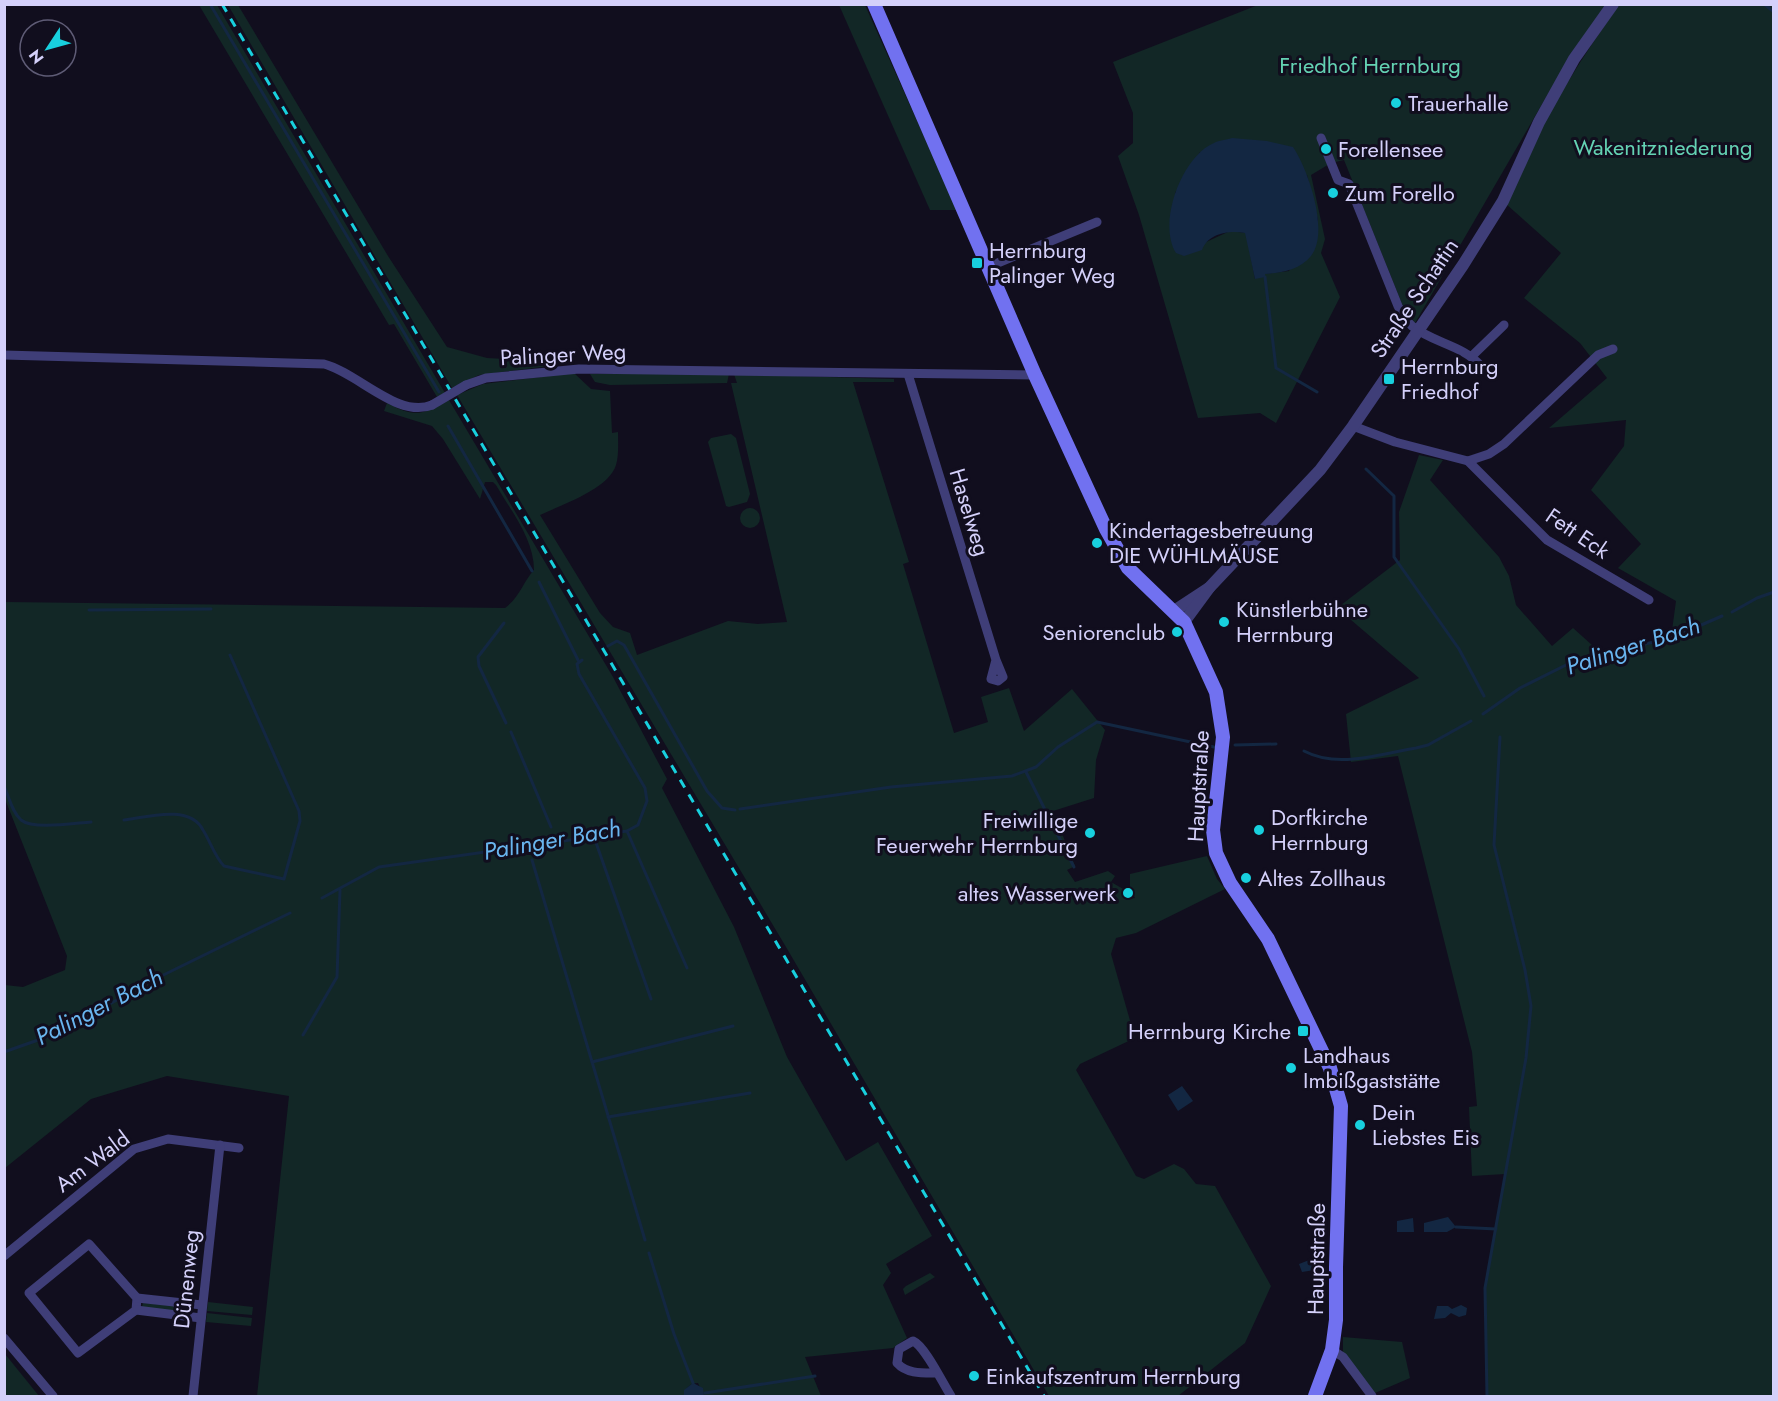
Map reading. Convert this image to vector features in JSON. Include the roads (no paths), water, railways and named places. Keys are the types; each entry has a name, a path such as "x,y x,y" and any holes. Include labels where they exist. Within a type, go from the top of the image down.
{"main road":[{"name":"Hauptstraße","path":"874,4 1035,375 1118,552 1139,580 1174,610 1184,622 1216,692 1223,737 1213,830 1216,853 1230,883 1268,939 1330,1068 1341,1106 1335,1267 1336,1320 1332,1350 1315,1396"}],"street":[{"name":"Straße Schattin","path":"1184,622 1209,588 1290,504 1353,426 1417,329 1463,265 1503,201 1539,122 1574,58 1613,4"},
{"path":"1321,138 1338,180 1349,184 1398,306 1408,321 1417,329 1472,356 1481,366"},
{"path":"988,267 1097,222"},
{"path":"1472,356 1504,326"},
{"path":"1353,426 1395,442 1468,461 1490,454 1504,444 1598,355 1612,349"},
{"name":"Palinger Weg","path":"4,356 324,364 350,374 404,407 417,410 486,378 579,369 1035,375"},
{"name":"Haselweg","path":"908,374 996,660"},
{"name":"Fett Eck","path":"1468,461 1547,540 1649,600"},
{"name":"Straße Schattin","path":"1174,610 1209,588"},
{"name":"Am Wald","path":"4,1256 134,1149 168,1139 239,1148"},
{"name":"Dünenweg","path":"193,1396 220,1145"},
{"path":"201,1318 136,1310 78,1353 29,1293 89,1244 137,1299 202,1305"},
{"path":"136,1310 137,1299"},
{"path":"4,1338 53,1396"},
{"path":"937,1373 916,1373 902,1368 897,1363 899,1349 913,1341 918,1343 937,1373 951,1396"},
{"path":"1332,1350 1342,1357 1372,1396"}],"water":[{"name":"Forellensee","path":"1232,138 1267,141 1293,147 1299,157 1315,201 1318,232 1311,256 1296,268 1265,274 1265,277 1255,279 1245,233 1239,232 1214,236 1202,250 1184,256 1176,253 1169,225 1171,208 1183,176 1202,150 1216,142"},
{"path":"1182,1086 1193,1101 1178,1111 1168,1095"},
{"path":"1448,1217 1456,1227 1447,1232 1424,1232 1424,1223"},
{"path":"1413,1218 1414,1232 1397,1232 1397,1221"},
{"path":"1322,1255 1321,1269 1302,1272 1299,1264"},
{"path":"1461,1305 1467,1308 1466,1315 1459,1317 1451,1313 1445,1318 1434,1319 1437,1306 1448,1306 1452,1309"},
{"path":"693,1383 703,1388 704,1396 684,1396 684,1390"}],"waterway":[{"path":"210,4 439,392"},
{"path":"1764,4 1774,12"},
{"path":"1265,277 1276,368 1317,392"},
{"path":"448,426 532,571"},
{"path":"1366,469 1394,496 1394,557 1459,649 1484,696"},
{"path":"539,582 579,662"},
{"name":"Palinger Bach","path":"1732,612 1757,598 1774,592"},
{"path":"89,610 211,609"},
{"name":"Palinger Bach","path":"1483,714 1520,688 1576,660 1671,638 1722,616"},
{"path":"504,623 478,657 479,666 506,723"},
{"path":"608,646 617,641 624,645 707,791 722,808 735,810"},
{"path":"124,820 167,814 188,817 197,822 203,830 224,866 284,879 300,821 299,811 230,655"},
{"name":"Palinger Bach","path":"322,898 379,867 627,831 638,825 647,801 645,788 579,674 577,664 582,660"},
{"name":"Palinger Bach","path":"1304,751 1331,759 1345,760 1373,756 1428,745 1471,721"},
{"name":"Palinger Bach","path":"740,809 891,787 1012,776 1036,767 1058,747 1097,722 1214,747"},
{"path":"511,732 551,827"},
{"path":"1487,1396 1485,1288 1526,1058 1531,1006 1525,970 1494,845 1500,737"},
{"name":"Palinger Bach","path":"1235,745 1276,744"},
{"path":"1026,772 1074,867"},
{"path":"4,786 15,813 27,823 44,825 91,822"},
{"path":"627,831 687,968"},
{"path":"594,837 651,999"},
{"path":"532,860 645,1240"},
{"path":"303,1035 337,977 340,890"},
{"name":"Palinger Bach","path":"4,1052 58,1033 147,983 290,913"},
{"path":"592,1062 733,1026"},
{"path":"608,1117 750,1093"},
{"path":"1456,1227 1496,1229"},
{"path":"649,1253 674,1334 693,1383"},
{"path":"705,1393 815,1376"}],"railway":[{"path":"222,4 1044,1396"}],"place":[{"name":"Trauerhalle","path":"1396,103"},
{"name":"Forellensee","path":"1326,149"},
{"name":"Zum Forello","path":"1333,193"},
{"name":"Herrnburg Palinger Weg","path":"977,263"},
{"name":"Herrnburg Friedhof","path":"1389,379"},
{"name":"Kindertagesbetreuung DIE WÜHLMÄUSE","path":"1097,543"},
{"name":"Künstlerbühne Herrnburg","path":"1224,622"},
{"name":"Seniorenclub","path":"1177,632"},
{"name":"Dorfkirche Herrnburg","path":"1259,830"},
{"name":"Freiwillige Feuerwehr Herrnburg","path":"1090,833"},
{"name":"Altes Zollhaus","path":"1246,878"},
{"name":"altes Wasserwerk","path":"1128,893"},
{"name":"Herrnburg Kirche","path":"1303,1031"},
{"name":"Landhaus Imbißgaststätte","path":"1291,1068"},
{"name":"Dein Liebstes Eis","path":"1360,1125"},
{"name":"Einkaufszentrum Herrnburg","path":"974,1376"}],"park label":[{"name":"Friedhof Herrnburg","path":"1370,65"},
{"name":"Wakenitzniederung","path":"1663,147"}]}
